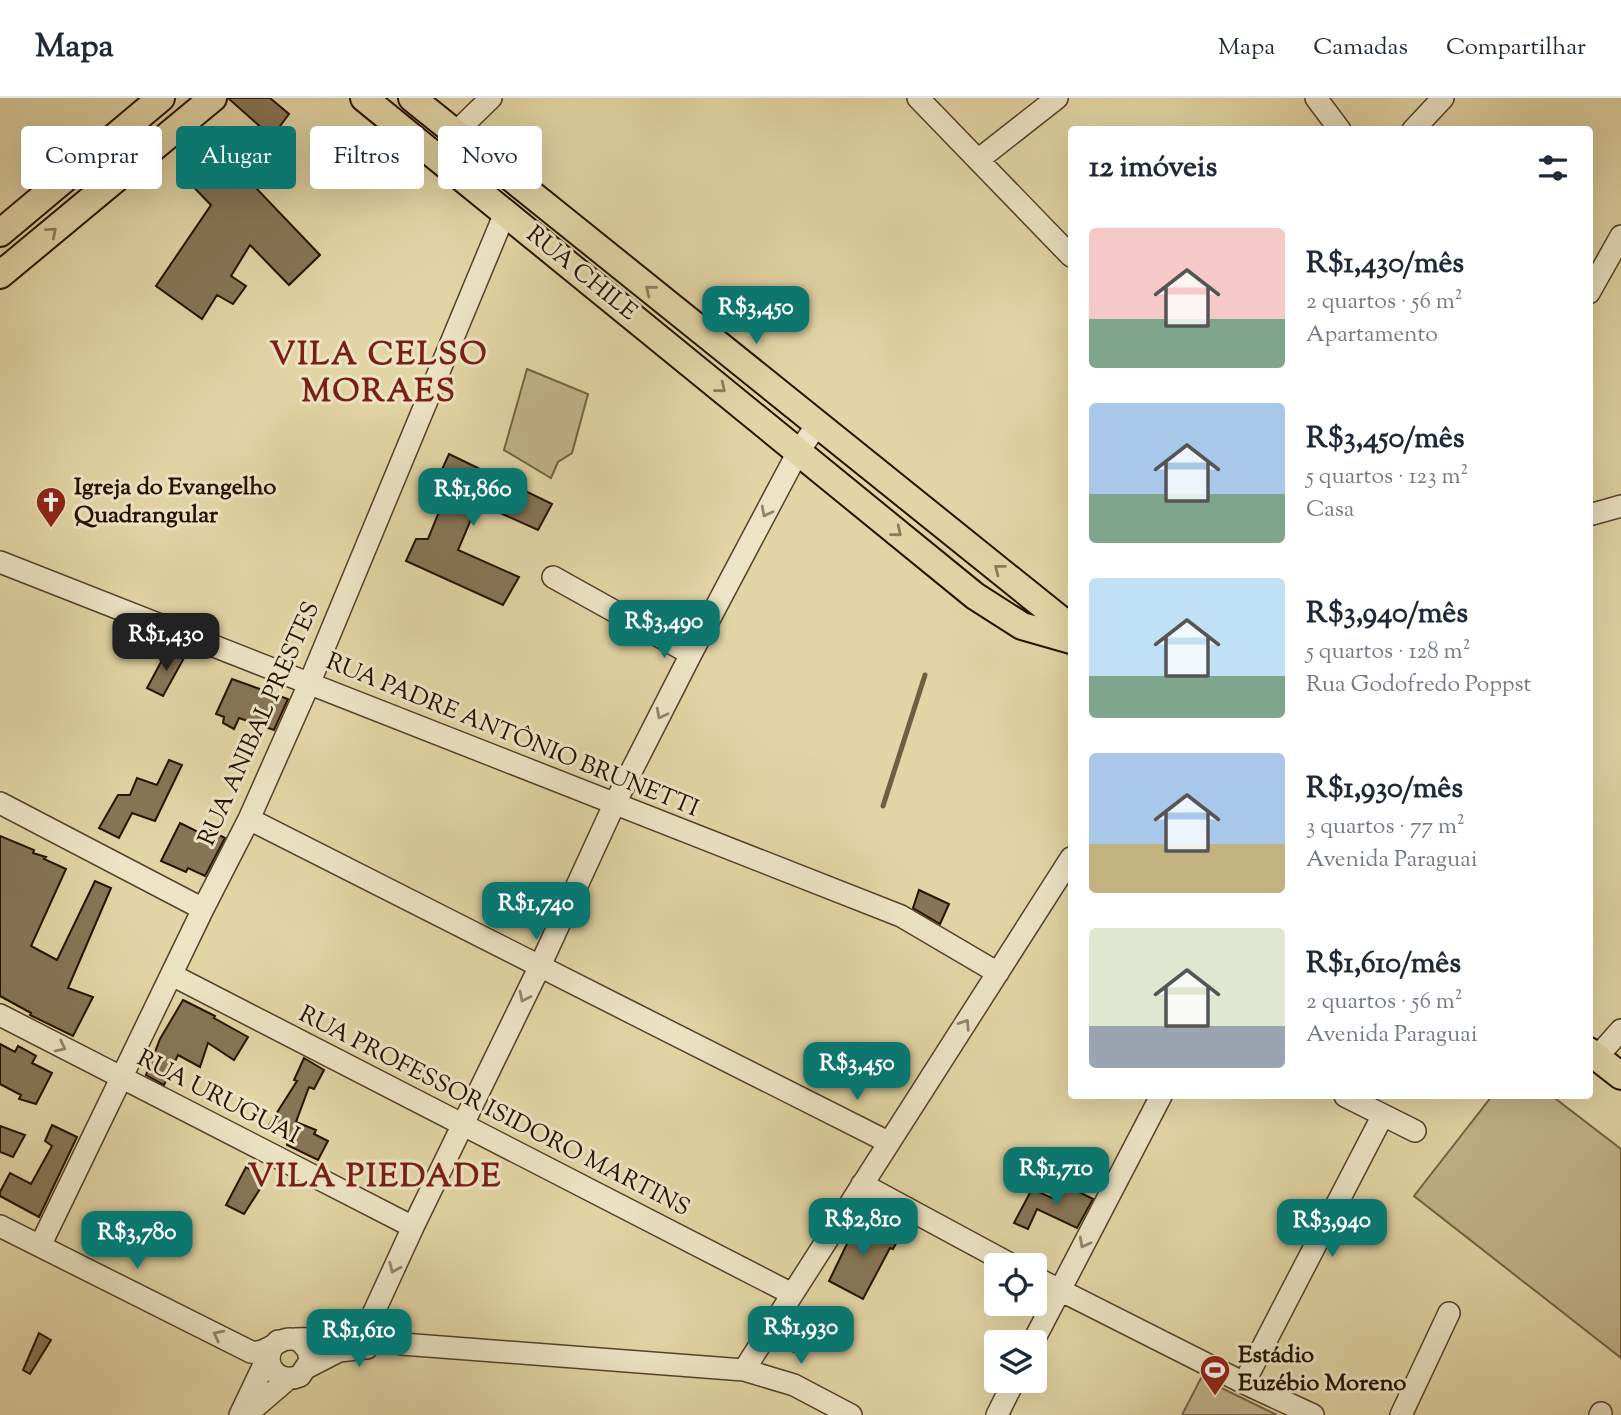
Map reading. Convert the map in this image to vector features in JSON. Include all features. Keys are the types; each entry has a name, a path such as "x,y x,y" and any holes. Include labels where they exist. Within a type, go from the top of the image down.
{"main road":[{"path":"0,233 161,98"},
{"path":"0,275 213,98"},
{"name":"RUA CHILE","path":"363,98 975,596 1022,626 1068,639"},
{"name":"RUA CHILE","path":"412,98 448,126"},
{"name":"RUA CHILE","path":"526,189 1068,625"},
{"path":"1022,626 1036,622 1041,615 1038,600"},
{"path":"1593,1054 1621,1076"}],"street":[{"path":"462,126 491,98"},
{"path":"918,98 1068,253"},
{"path":"978,160 1057,98"},
{"path":"1316,98 1337,126"},
{"path":"1417,126 1443,98"},
{"name":"RUA ANIBAL PRESTES","path":"40,1246 249,819 309,684 505,213"},
{"path":"1593,286 1621,236"},
{"path":"366,1342 368,1325 412,1227 539,968 614,805 798,452 817,425"},
{"path":"1593,514 1621,506"},
{"name":"RUA PADRE ANTÔNIO BRUNETTI","path":"0,562 901,916 998,973"},
{"path":"553,577 691,654"},
{"path":"0,803 203,909"},
{"path":"249,819 539,968 806,1098 888,1142"},
{"path":"744,1370 1068,863"},
{"name":"RUA PROFESSOR ISIDORO MARTINS","path":"172,975 792,1294"},
{"name":"RUA URUGUAI","path":"0,1015 412,1227"},
{"path":"1593,1054 1621,1030"},
{"path":"1039,1330 1159,1099"},
{"path":"1351,1099 1415,1131"},
{"path":"1244,1383 1383,1115"},
{"path":"862,1184 990,1253"},
{"path":"0,1226 250,1352 271,1349"},
{"path":"1047,1284 1313,1415"},
{"path":"1401,1415 1449,1313"},
{"path":"240,1415 271,1349 283,1339 402,1344 744,1370 794,1385 851,1415"},
{"path":"295,1339 308,1350 308,1367"},
{"path":"246,1415 288,1379 300,1376 308,1367 339,1351 366,1342"},
{"path":"271,1349 268,1358 272,1370 276,1375 288,1379"},
{"path":"997,1415 1008,1393"}],"shaded area":[{"path":"527,369 588,394 572,453 558,462 551,478 504,450"},
{"path":"1490,1099 1556,1099 1621,1149 1621,1358 1414,1196"},
{"name":"Estádio Euzébio Moreno","path":"1201,1378 1277,1415 1182,1415"}],"building":[{"path":"228,98 270,98 289,114 280,126 260,126"},
{"path":"196,189 257,189 320,255 289,285 250,245 231,276 246,286 233,304 217,295 202,319 156,286 211,205"},
{"path":"449,454 552,504 538,530 478,503 458,550 519,577 503,605 406,561 416,539 428,539 445,497 434,487"},
{"path":"168,649 184,658 163,696 147,688"},
{"path":"232,679 288,699 274,730 239,718 234,729 223,723 224,717 216,714"},
{"path":"169,760 182,765 155,821 132,813 119,838 99,828 118,795 130,795 137,778 157,785"},
{"path":"180,823 204,835 207,829 225,838 205,876 188,868 186,872 161,861"},
{"path":"0,836 34,850 33,853 66,869 31,946 57,960 95,881 111,888 68,988 93,997 73,1036 30,1015 31,1013 0,996"},
{"path":"919,890 949,904 940,924 913,908"},
{"path":"183,1000 248,1037 234,1060 208,1043 200,1067 178,1055 164,1085 146,1075 160,1039"},
{"path":"0,1044 15,1052 18,1046 36,1056 32,1063 52,1073 36,1104 19,1099 21,1095 0,1084"},
{"path":"304,1058 324,1070 314,1089 309,1087 296,1122 316,1130 314,1134 328,1141 318,1160 287,1145 290,1136 269,1125 297,1081 294,1080"},
{"path":"52,1125 77,1137 39,1217 0,1196 0,1192 10,1173 31,1184 52,1146 45,1141"},
{"path":"0,1126 25,1135 13,1157 0,1152"},
{"path":"246,1167 267,1178 244,1214 226,1205"},
{"path":"1061,1183 1093,1199 1077,1228 1037,1209 1028,1229 1014,1223 1032,1189 1054,1199"},
{"path":"860,1217 899,1238 893,1249 890,1248 863,1299 829,1281"},
{"path":"794,1318 812,1327 798,1354 782,1346"},
{"path":"39,1333 51,1340 30,1374 23,1370"}],"waterway":[{"path":"883,806 925,675"}],"place":[{"name":"Igreja do Evangelho Quadrangular","path":"51,529"},
{"name":"Estádio Euzébio Moreno","path":"1215,1397"}],"district":[{"name":"VILA CELSO MORAES","path":"379,374"},
{"name":"VILA PIEDADE","path":"375,1178"}]}
